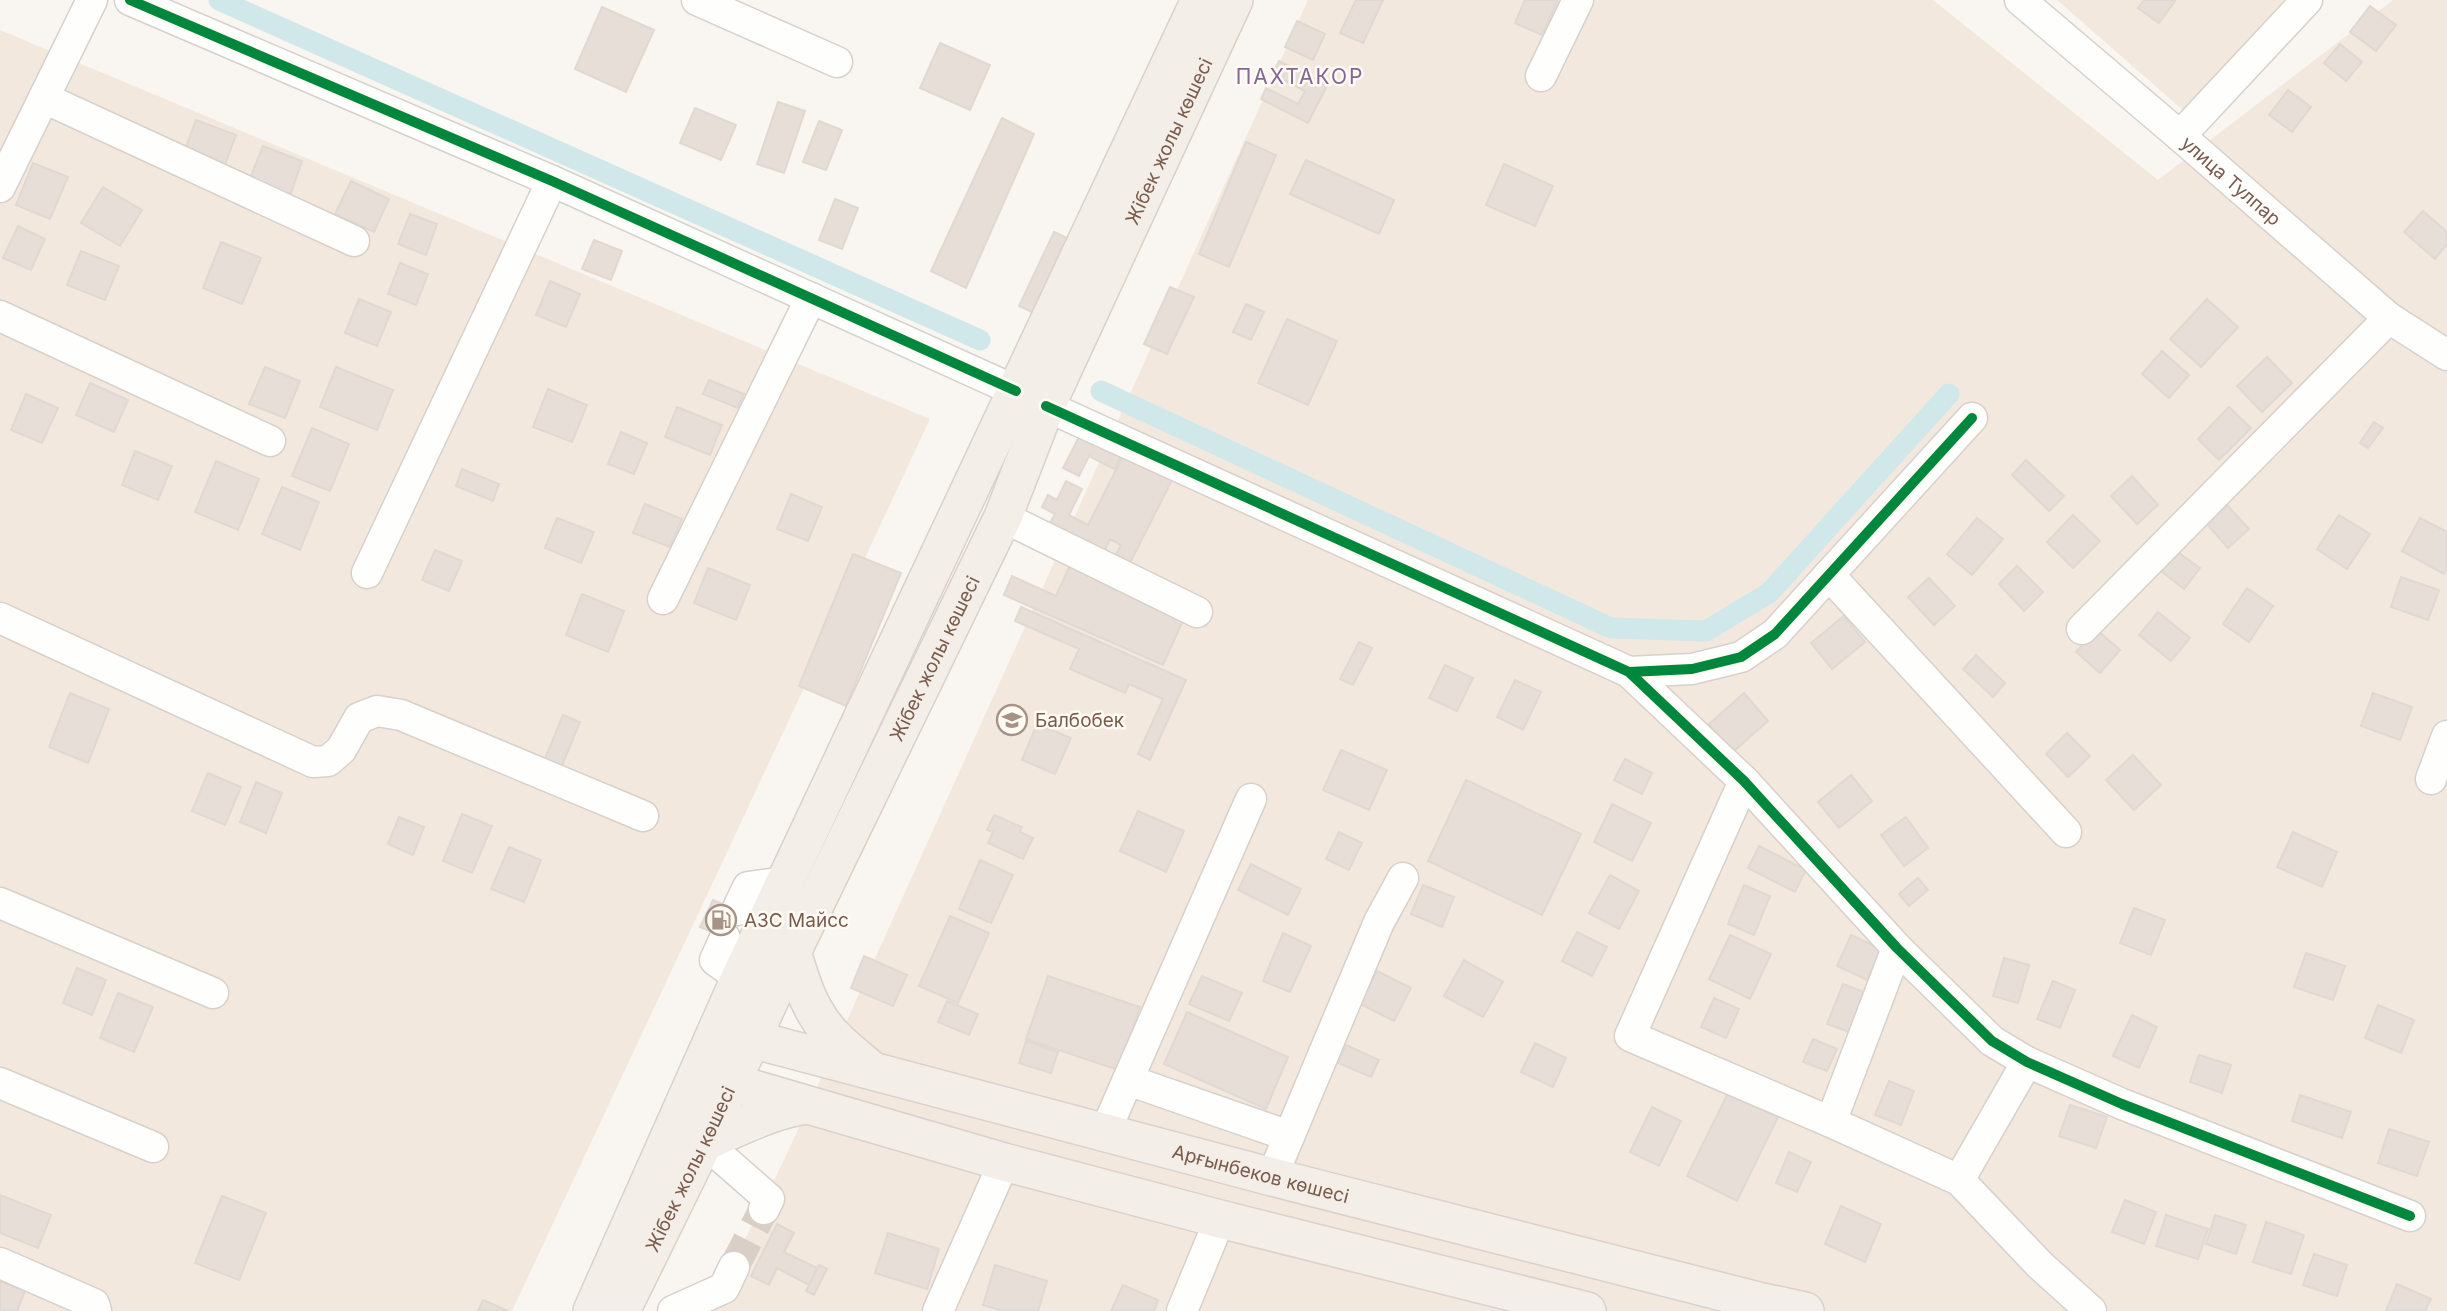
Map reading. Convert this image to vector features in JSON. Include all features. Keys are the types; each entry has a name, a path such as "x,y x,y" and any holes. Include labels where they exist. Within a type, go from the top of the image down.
{"main road":[{"name":"Жібек жолы көшесі","path":"592,1311 735,1034 792,952 1003,517 1031,399 1200,0"},
{"name":"Жібек жолы көшесі","path":"735,1034 740,978 785,882 1234,0"},
{"path":"792,952 804,990 818,1017 845,1047 872,1070"},
{"name":"Арғынбеков көшесі","path":"735,1034 1756,1306 1805,1311"},
{"name":"Жібек жолы көшесі","path":"621,1311 704,1142 714,1078"},
{"path":"714,1078 1003,1162 1587,1311"},
{"path":"704,1142 789,1107 807,1105"}],"street":[{"path":"0,187 92,0"},
{"path":"130,0 552,181 1629,672 1744,781 1897,948 1992,1041 2027,1062 2122,1104 2410,1216"},
{"path":"697,0 746,10 837,62"},
{"path":"1541,76 1578,0"},
{"name":"улица Тулпар","path":"2020,0 2389,318 2447,355"},
{"path":"2180,136 2307,0"},
{"path":"44,98 354,241"},
{"path":"367,573 552,181"},
{"path":"663,599 811,299"},
{"path":"0,316 270,441"},
{"path":"2082,629 2389,318"},
{"path":"1629,672 1692,670 1741,657 1775,634 1972,418"},
{"path":"1003,517 1197,611"},
{"path":"1829,575 2066,832"},
{"path":"0,618 313,762 328,761 341,750 359,718 377,711 401,715 643,816"},
{"path":"2431,779 2447,736"},
{"path":"1744,781 1630,1036 1959,1180 2040,1265 2091,1311"},
{"path":"1105,1132 1251,799"},
{"path":"1272,1177 1379,922 1403,878"},
{"path":"737,910 748,887 785,882"},
{"path":"0,903 213,993"},
{"path":"725,938 715,960 740,978"},
{"path":"1831,1122 1897,948"},
{"path":"1959,1180 2027,1062"},
{"path":"1128,1080 1289,1136"},
{"path":"0,1083 152,1147"},
{"path":"704,1142 769,1199 764,1209"},
{"path":"938,1311 1003,1162"},
{"path":"1182,1311 1220,1219"},
{"path":"0,1263 94,1304 96,1311"},
{"path":"673,1311 724,1288 734,1267"}],"shaded area":[{"path":"1308,0 1933,0 2158,180 2393,0 2447,0 2447,1311 710,1311 784,1160"},
{"path":"2057,0 2284,0 2184,111"},
{"path":"0,30 930,419 512,1311 0,1311"}],"building":[{"path":"1356,0 1383,0 1363,43 1340,33"},
{"path":"1525,0 1558,0 1542,35 1515,23"},
{"path":"2144,0 2175,1 2159,23 2138,8"},
{"path":"2370,6 2396,25 2376,51 2350,32"},
{"path":"602,7 654,30 626,92 575,69"},
{"path":"1297,21 1325,34 1313,60 1285,47"},
{"path":"940,43 990,65 970,110 920,88"},
{"path":"2340,44 2362,62 2346,81 2324,63"},
{"path":"1279,61 1327,86 1308,123 1261,99 1266,88 1298,104 1305,91 1272,74"},
{"path":"2288,90 2311,107 2292,132 2269,115"},
{"path":"778,102 805,111 784,173 757,164"},
{"path":"695,108 736,125 721,160 680,143"},
{"path":"1002,118 1034,134 966,288 931,271"},
{"path":"196,120 236,135 223,170 183,155"},
{"path":"819,121 842,130 826,170 803,162"},
{"path":"1246,142 1276,155 1229,267 1199,254"},
{"path":"263,146 302,161 290,196 249,181"},
{"path":"1306,160 1394,200 1379,234 1290,194"},
{"path":"33,163 68,177 50,219 16,205"},
{"path":"1504,164 1553,186 1535,226 1486,205"},
{"path":"351,181 389,199 374,232 335,214"},
{"path":"103,187 142,210 120,246 81,223"},
{"path":"835,199 858,208 842,249 819,240"},
{"path":"2423,211 2447,232 2447,244 2435,259 2404,232"},
{"path":"410,214 437,224 426,255 398,244"},
{"path":"18,226 45,239 31,270 3,258"},
{"path":"1054,232 1075,242 1040,316 1019,306"},
{"path":"594,240 622,251 611,280 582,269"},
{"path":"221,242 261,258 242,304 203,288"},
{"path":"81,251 119,266 105,300 67,285"},
{"path":"400,263 428,274 416,305 388,294"},
{"path":"550,281 580,294 566,327 536,315"},
{"path":"1170,287 1194,297 1167,354 1144,344"},
{"path":"359,299 391,312 377,346 345,333"},
{"path":"2207,299 2238,327 2201,367 2170,339"},
{"path":"1246,304 1264,312 1251,340 1233,332"},
{"path":"1287,319 1337,341 1308,405 1258,383"},
{"path":"2162,351 2189,375 2169,398 2142,374"},
{"path":"2267,357 2292,383 2262,412 2237,386"},
{"path":"265,367 300,381 285,418 249,404"},
{"path":"336,367 393,390 377,430 320,407"},
{"path":"709,380 744,394 738,408 703,394"},
{"path":"90,383 128,400 114,432 76,415"},
{"path":"548,389 587,405 572,442 533,427"},
{"path":"26,394 58,408 42,443 11,430"},
{"path":"677,407 722,425 710,455 665,437"},
{"path":"2229,407 2251,428 2219,460 2198,439"},
{"path":"2374,422 2383,428 2368,448 2360,443"},
{"path":"312,428 349,444 330,491 292,476"},
{"path":"621,432 647,443 634,474 608,464"},
{"path":"1080,435 1121,456 1114,469 1089,456 1079,476 1063,468"},
{"path":"135,451 172,466 158,500 122,485"},
{"path":"1124,454 1173,478 1128,567 1113,560 1121,545 1110,539 1104,552 1049,525 1055,514 1042,507 1048,495 1057,500 1066,481 1082,489 1069,515 1088,525"},
{"path":"2026,460 2064,496 2049,511 2012,475"},
{"path":"216,461 259,479 238,530 195,512"},
{"path":"462,469 499,484 493,501 456,486"},
{"path":"2132,476 2158,505 2137,524 2111,496"},
{"path":"282,487 319,502 300,550 262,534"},
{"path":"791,494 822,507 808,541 777,529"},
{"path":"645,504 682,519 670,547 633,533"},
{"path":"2227,505 2249,529 2228,548 2207,524"},
{"path":"2073,515 2100,541 2073,568 2047,542"},
{"path":"2339,515 2370,534 2347,569 2317,549"},
{"path":"557,518 594,532 581,563 545,548"},
{"path":"1977,518 2003,539 1972,575 1947,554"},
{"path":"2420,518 2447,532 2447,569 2444,574 2402,551"},
{"path":"435,550 462,561 449,591 422,580"},
{"path":"2176,551 2200,568 2184,589 2161,571"},
{"path":"853,554 901,573 846,706 799,686"},
{"path":"1070,565 1185,616 1163,665 1004,595 1012,576 1056,596"},
{"path":"2017,566 2043,592 2024,611 1999,584"},
{"path":"708,568 750,585 736,620 694,603"},
{"path":"2401,577 2439,590 2428,620 2391,607"},
{"path":"1929,578 1955,606 1934,625 1908,597"},
{"path":"2247,588 2273,606 2249,642 2223,624"},
{"path":"582,594 624,611 608,652 566,635"},
{"path":"1021,607 1186,680 1150,760 1138,754 1163,699 1129,684 1125,693 1070,669 1079,649 1015,621"},
{"path":"2158,612 2190,638 2171,661 2139,635"},
{"path":"1844,616 1865,642 1832,669 1811,643"},
{"path":"2096,629 2120,650 2100,673 2076,652"},
{"path":"1359,642 1372,648 1353,685 1340,679"},
{"path":"1976,655 2005,683 1993,697 1963,669"},
{"path":"1445,665 1473,678 1457,711 1429,698"},
{"path":"1515,680 1541,692 1523,730 1497,717"},
{"path":"70,693 109,709 88,763 49,747"},
{"path":"1744,693 1768,721 1733,752 1709,724"},
{"path":"2373,693 2412,707 2400,740 2361,726"},
{"path":"563,715 580,722 561,768 544,761"},
{"path":"1037,724 1071,738 1055,774 1022,760"},
{"path":"2067,733 2090,756 2068,777 2046,754"},
{"path":"1341,750 1387,770 1369,810 1323,790"},
{"path":"2133,755 2161,785 2134,810 2106,780"},
{"path":"1625,759 1652,773 1642,794 1614,780"},
{"path":"208,773 241,787 225,825 192,811"},
{"path":"1851,775 1872,801 1839,828 1818,802"},
{"path":"1466,780 1581,834 1542,915 1428,861"},
{"path":"256,782 282,793 266,833 240,822"},
{"path":"1612,804 1651,823 1632,861 1594,842"},
{"path":"1138,811 1184,831 1166,872 1120,851"},
{"path":"462,814 492,826 472,873 443,861"},
{"path":"994,815 1022,827 1020,832 1033,838 1023,859 988,843 993,832 987,830"},
{"path":"399,817 424,827 413,855 388,844"},
{"path":"1906,817 1928,848 1904,866 1881,835"},
{"path":"1339,832 1362,843 1349,870 1326,859"},
{"path":"2293,832 2337,852 2322,887 2277,867"},
{"path":"1759,846 1806,870 1795,892 1748,868"},
{"path":"509,847 541,860 524,902 491,889"},
{"path":"980,860 1013,875 991,923 959,909"},
{"path":"1251,864 1301,889 1288,915 1238,890"},
{"path":"1610,875 1639,891 1619,929 1589,913"},
{"path":"1918,878 1928,890 1909,906 1899,894"},
{"path":"1423,885 1454,897 1442,927 1411,914"},
{"path":"1744,885 1770,896 1754,935 1728,924"},
{"path":"713,900 740,912 728,939 700,927"},
{"path":"2134,908 2165,920 2151,955 2120,943"},
{"path":"950,916 989,933 958,1003 919,986"},
{"path":"1577,932 1607,947 1592,976 1562,961"},
{"path":"1283,933 1311,946 1290,992 1263,981"},
{"path":"1730,935 1771,954 1750,999 1709,979"},
{"path":"1851,935 1881,949 1867,980 1837,966"},
{"path":"2306,953 2345,966 2333,1000 2294,987"},
{"path":"864,956 907,975 893,1006 851,988"},
{"path":"2004,958 2029,965 2018,1003 1993,996"},
{"path":"1464,960 1503,982 1483,1017 1444,996"},
{"path":"77,968 106,980 92,1015 63,1003"},
{"path":"1377,971 1411,988 1394,1021 1360,1004"},
{"path":"1048,976 1140,1007 1118,1070 1026,1039"},
{"path":"1202,976 1242,993 1229,1021 1189,1004"},
{"path":"2053,981 2075,990 2060,1028 2037,1019"},
{"path":"1843,984 1864,992 1849,1032 1827,1024"},
{"path":"118,993 153,1007 134,1052 100,1038"},
{"path":"1714,998 1739,1009 1726,1038 1701,1027"},
{"path":"947,1001 978,1014 969,1035 938,1022"},
{"path":"2378,1005 2414,1020 2401,1053 2365,1038"},
{"path":"1187,1012 1288,1057 1266,1109 1164,1064"},
{"path":"2132,1015 2157,1027 2139,1068 2113,1056"},
{"path":"1813,1039 1837,1049 1827,1071 1803,1062"},
{"path":"1026,1041 1058,1052 1051,1073 1019,1063"},
{"path":"1535,1043 1566,1058 1553,1087 1521,1072"},
{"path":"1346,1045 1379,1060 1371,1077 1338,1063"},
{"path":"2199,1055 2231,1065 2222,1093 2190,1082"},
{"path":"1889,1081 1914,1091 1901,1125 1875,1115"},
{"path":"1729,1091 1779,1115 1737,1201 1687,1176"},
{"path":"2300,1095 2351,1112 2342,1138 2292,1121"},
{"path":"2070,1105 2107,1117 2096,1148 2059,1136"},
{"path":"1652,1107 1681,1121 1659,1166 1630,1152"},
{"path":"2389,1129 2429,1142 2417,1176 2378,1163"},
{"path":"1789,1152 1811,1162 1797,1192 1776,1183"},
{"path":"0,1195 51,1215 38,1248 0,1233"},
{"path":"222,1196 266,1213 239,1280 195,1263"},
{"path":"2125,1200 2156,1212 2144,1244 2112,1232"},
{"path":"1841,1206 1881,1224 1865,1262 1825,1244"},
{"path":"2166,1215 2208,1229 2198,1259 2156,1246"},
{"path":"2215,1215 2246,1225 2236,1254 2206,1244"},
{"path":"2266,1222 2304,1235 2291,1274 2253,1262"},
{"path":"777,1224 794,1233 784,1252 817,1268 809,1285 777,1268 769,1285 751,1276"},
{"path":"888,1233 939,1249 927,1289 875,1273"},
{"path":"2314,1254 2347,1265 2337,1296 2303,1285"},
{"path":"819,1265 827,1269 814,1295 806,1291"},
{"path":"995,1265 1047,1281 1038,1311 1003,1311 983,1305"},
{"path":"0,1281 25,1291 17,1311 0,1311"},
{"path":"2397,1284 2431,1299 2425,1311 2386,1311"},
{"path":"1123,1285 1158,1300 1154,1311 1111,1311"},
{"path":"483,1300 508,1311 478,1311"}],"waterway":[{"path":"219,0 980,340"},
{"path":"1101,391 1611,628 1706,631 1769,593 1949,394"}],"tunnel":[{"path":"734,1267 764,1209"}],"cycle path":[{"path":"130,0 552,181 1016,391"},
{"path":"1046,406 1629,672 1692,669 1741,657 1775,634 1972,418"},
{"path":"1629,672 1744,781 1897,948 1992,1041 2027,1062 2122,1104 2410,1216"}],"place":[{"name":"Балбобек","path":"1012,720"},
{"name":"АЗС Майсс","path":"721,920"}],"district":[{"name":"ПАХТАКОР","path":"1300,76"}]}
